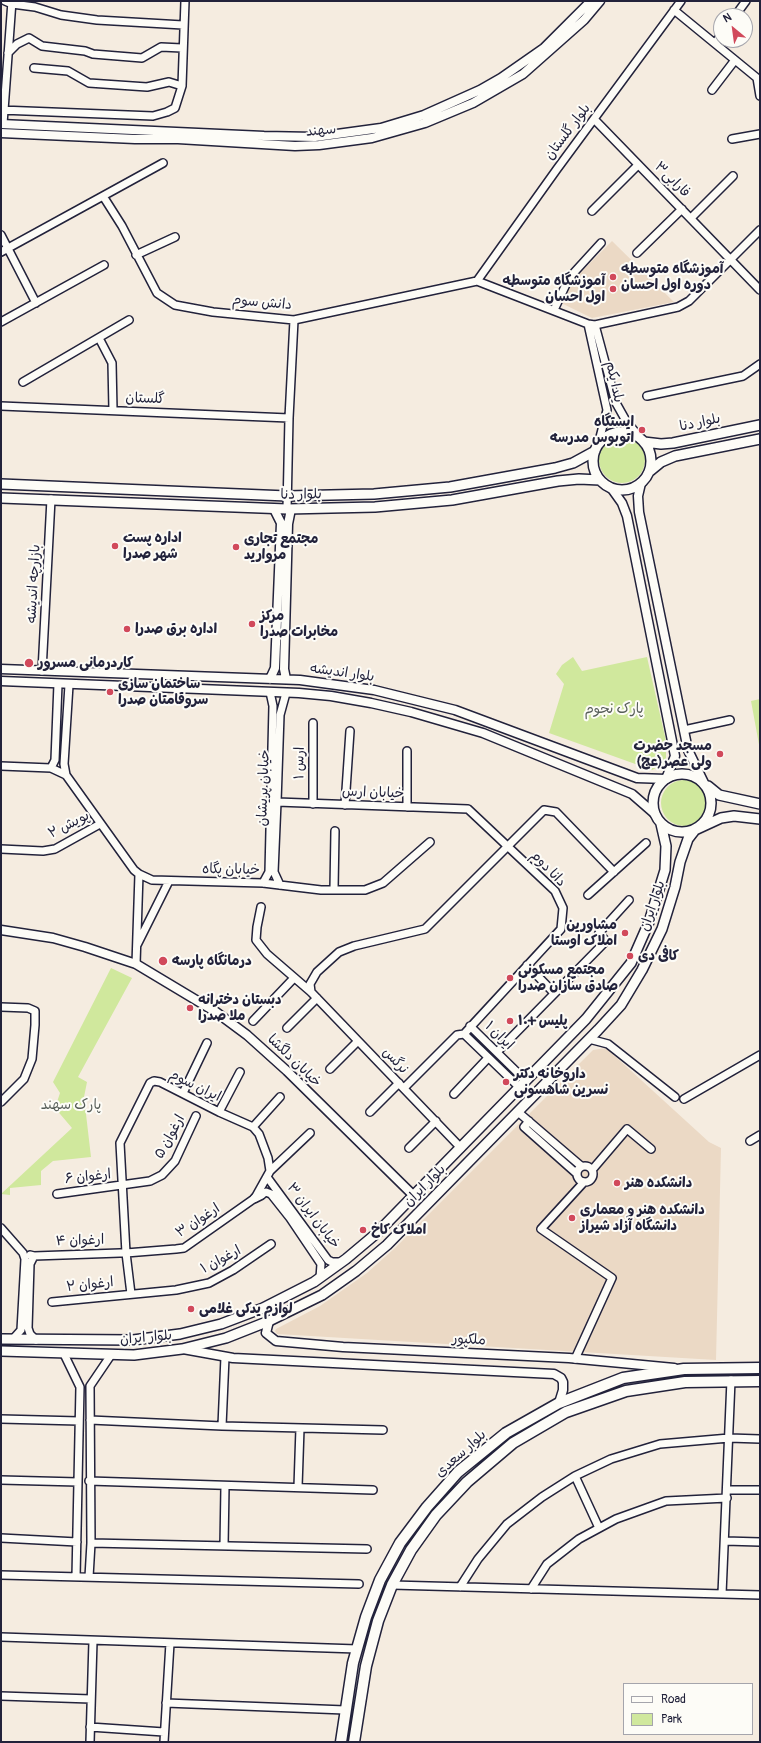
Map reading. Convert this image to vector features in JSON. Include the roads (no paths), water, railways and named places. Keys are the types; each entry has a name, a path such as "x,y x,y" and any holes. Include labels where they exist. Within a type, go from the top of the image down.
{"main road":[{"name":"بلوار دنا","path":"642,439 661,444 673,443 760,425"},
{"path":"617,433 630,433 642,439 651,456 650,471 641,483 628,490 612,489 600,480 593,466 596,448 604,438 617,433"},
{"name":"بلوار دنا","path":"650,471 661,462 675,456 760,439"},
{"name":"بلوار دنا","path":"1,484 287,496 374,494 450,487 555,468 573,463 596,448"},
{"name":"بلوار دنا","path":"1,498 289,509 413,504 452,500 558,481 579,479 600,480"},
{"path":"760,804 719,795 690,774 673,775 666,779 655,791 653,807 661,824 669,830 677,832 695,830 721,818 727,817 734,816 760,819"},
{"path":"695,830 705,821 711,809 710,795 704,783"},
{"name":"بلوار ایران","path":"1,1339 134,1340 180,1334 221,1324 263,1308 320,1278 343,1262 376,1234 520,1088 586,1019 631,963 649,922 665,870 666,846 661,824"},
{"name":"بلوار ایران","path":"1,1351 134,1355 182,1349 226,1338 269,1322 322,1295 356,1272 387,1245 589,1039 621,1004 642,970 662,929 676,887 680,862 688,839 695,830"},
{"path":"649,922 655,923 662,929"},
{"name":"بلوار سعدی","path":"341,1742 345,1710 357,1649 366,1617 380,1580 400,1543 426,1507 458,1472 506,1433 559,1403 623,1378 684,1369 760,1368"},
{"name":"بلوار سعدی","path":"354,1742 366,1666 378,1621 392,1585 411,1550 436,1515 466,1482 513,1444 566,1412 626,1391 686,1382 731,1380 760,1381"}],"street":[{"path":"4,1 35,7 61,15 97,20 183,25"},
{"path":"2,110 153,116 175,108 182,86 182,48 185,1"},
{"name":"سهند","path":"2,129 315,137 380,128 424,115 480,90 501,78 544,48 591,1"},
{"name":"سهند","path":"2,129 135,139 178,139 295,146 319,145 372,138 425,123 473,103 523,74 578,25 600,1"},
{"name":"بلوار گلستان","path":"477,281 681,1"},
{"path":"2,129 2,110 12,2"},
{"path":"674,10 713,42"},
{"path":"8,53 17,44 29,38 42,46 86,51 94,54 142,58 161,47 182,48"},
{"path":"720,48 759,80 760,96"},
{"path":"712,90 735,60"},
{"path":"34,68 68,71 89,83 147,88 169,82 182,86"},
{"name":"فارابی۳","path":"594,119 732,259 760,290"},
{"path":"732,139 760,134"},
{"path":"4,250 163,163"},
{"path":"592,212 638,165"},
{"path":"691,218 733,176"},
{"name":"دانش سوم","path":"103,196 122,226 157,293 174,305 213,312 294,320 477,281"},
{"path":"637,253 682,209"},
{"path":"477,281 592,324 678,307 689,301 760,230"},
{"path":"1,235 4,250 36,302"},
{"path":"136,255 175,237"},
{"path":"554,310 569,278 601,243"},
{"path":"1,322 104,265"},
{"path":"23,382 129,320"},
{"path":"286,679 284,669 289,509 287,496 294,320"},
{"name":"یلدا یکم","path":"592,324 616,403 624,419 642,439"},
{"name":"یلدا یکم","path":"592,324 608,410 596,448"},
{"path":"99,338 112,363 113,410"},
{"path":"646,396 743,376 760,366"},
{"name":"گلستان","path":"1,406 289,418"},
{"path":"641,483 638,496 639,512 688,750 704,783"},
{"path":"612,489 622,503 627,516 675,756 666,779"},
{"name":"بازارچه اندیشه","path":"42,671 51,499"},
{"path":"270,679 274,668 281,523 274,509"},
{"name":"بلوار اندیشه","path":"1,669 286,679 333,683 414,699 487,721 637,778 666,779"},
{"name":"بلوار اندیشه","path":"1,681 270,692 331,696 371,703 451,723 483,734 632,794 655,814"},
{"path":"51,768 55,760 58,684"},
{"path":"69,684 64,764 66,775 121,854 138,874 136,964"},
{"name":"خیابان پریشان","path":"263,883 268,872 273,706 270,692"},
{"name":"خیابان پریشان","path":"280,885 274,872 276,802 280,715 286,693"},
{"path":"684,730 730,720"},
{"name":"ارس ۱","path":"313,723 313,804"},
{"path":"345,805 350,731"},
{"path":"407,752 407,807"},
{"path":"1,766 51,768 66,775"},
{"name":"خیابان ارس","path":"276,802 468,809"},
{"name":"دانا دوم","path":"464,1034 561,929 563,908 555,891 468,809"},
{"path":"311,992 310,984 317,972 339,952 354,946 424,928 544,810 556,812 614,872"},
{"name":"پویش ۲","path":"1,849 42,851 55,850 100,824"},
{"path":"334,889 335,831"},
{"name":"خیابان پگاه","path":"138,874 152,880 169,882 263,883 321,890 365,890 383,884 430,842"},
{"path":"588,895 646,843"},
{"path":"136,947 169,882"},
{"path":"497,1052 606,941 599,933 629,900"},
{"name":"نرگس","path":"261,907 256,940 267,954 311,992 461,1148"},
{"name":"خیابان دلگشا","path":"1,930 53,938 86,947 136,964 216,1012 247,1035 287,1071 414,1196"},
{"path":"527,965 554,993"},
{"path":"252,1021 294,978"},
{"path":"287,1028 317,998"},
{"path":"1,1007 28,1008 35,1012 32,1059 24,1079 2,1099"},
{"name":"ایران ۱","path":"470,1026 526,1081"},
{"path":"370,1112 402,1086 457,1035 464,1034"},
{"name":"ایران ۱","path":"464,1034 520,1088"},
{"path":"589,1039 608,1044 675,1097"},
{"path":"330,1069 358,1041"},
{"path":"182,1093 207,1042"},
{"path":"684,1099 760,1055"},
{"path":"454,1094 488,1058"},
{"path":"219,1112 240,1072"},
{"name":"ایران سوم","path":"131,1294 126,1253 120,1143 150,1083 154,1081 160,1082 219,1112 253,1126"},
{"path":"269,1174 265,1146 253,1126 280,1097"},
{"path":"518,1112 581,1166 587,1166 592,1170"},
{"name":"ارغوان ۵","path":"122,1186 150,1182 162,1175 175,1161 196,1116"},
{"path":"409,1148 436,1121"},
{"path":"529,1121 524,1127 584,1182"},
{"path":"575,1359 612,1278 541,1229 584,1182 589,1181 592,1177 592,1170 627,1129 652,1149"},
{"path":"258,1197 269,1174 310,1133"},
{"path":"750,1141 760,1135"},
{"path":"577,1174 581,1166"},
{"name":"خیابان ایران ۳","path":"269,1174 328,1260 332,1262 343,1262"},
{"name":"ارغوان ۶","path":"57,1194 122,1186"},
{"name":"خیابان ایران ۳","path":"258,1197 266,1192 271,1194 290,1218 321,1264 320,1278"},
{"name":"ارغوان ۳","path":"126,1253 184,1248 258,1197"},
{"path":"1,1228 24,1253 21,1330 13,1339"},
{"name":"ارغوان ۱","path":"131,1294 176,1290 209,1283 233,1270 271,1244"},
{"name":"ارغوان ۴","path":"24,1253 34,1256 126,1253"},
{"path":"34,1256 30,1264 28,1328 30,1334 36,1340"},
{"name":"ارغوان ۲","path":"52,1302 131,1294"},
{"name":"ملکپور","path":"269,1322 266,1333 276,1341 343,1347 575,1359 684,1369"},
{"path":"182,1349 225,1357 554,1374 561,1378 563,1382 563,1390 559,1403"},
{"path":"64,1354 80,1387 76,1577"},
{"path":"89,1577 91,1543 89,1481 90,1386 111,1355"},
{"path":"222,1426 225,1357"},
{"path":"722,1594 731,1380"},
{"path":"1,1419 79,1421"},
{"path":"90,1420 222,1426 383,1430"},
{"path":"298,1487 300,1428"},
{"path":"460,1587 478,1559 507,1524 542,1497 575,1476 612,1459 660,1444 729,1438 760,1439"},
{"path":"575,1476 599,1528"},
{"path":"1,1480 78,1482"},
{"path":"89,1481 373,1490"},
{"path":"224,1486 224,1546"},
{"path":"531,1589 547,1564 578,1539 616,1519 666,1501 760,1490"},
{"path":"1,1538 77,1542"},
{"path":"725,1541 760,1542"},
{"path":"91,1543 367,1549"},
{"path":"1,1575 359,1584"},
{"path":"392,1585 760,1595"},
{"path":"1,1637 357,1649"},
{"path":"90,1742 93,1641"},
{"path":"164,1742 170,1643"},
{"path":"1,1696 91,1699"},
{"path":"166,1703 345,1710"},
{"path":"90,1728 164,1732"}],"place":[{"name":"آموزشگاه متوسطه دوره اول احسان","path":"613,277"},
{"name":"آموزشگاه متوسطه اول احسان","path":"613,289"},
{"name":"ایستگاه اتوبوس مدرسه","path":"642,430"},
{"name":"اداره پست شهر صدرا","path":"115,546"},
{"name":"مجتمع تجاری مروارید","path":"236,547"},
{"name":"مرکز مخابرات صدرا","path":"252,624"},
{"name":"اداره برق صدرا","path":"127,629"},
{"name":"کاردرمانی مسرور","path":"29,663"},
{"name":"ساختمان سازی سروقامتان صدرا","path":"110,692"},
{"name":"مسجد حضرت ولی عصر(عج)","path":"720,754"},
{"name":"مشاورین املاک اوستا","path":"625,933"},
{"name":"کافی دی","path":"630,956"},
{"name":"درمانگاه پارسه","path":"163,961"},
{"name":"مجتمع مسکونی صادق سازان صدرا","path":"510,978"},
{"name":"دبستان دخترانه ملا صدرا","path":"190,1008"},
{"name":"پلیس +۱۰","path":"510,1021"},
{"name":"داروخانه دکتر نسرین شاهسونی","path":"506,1082"},
{"name":"دانشکده هنر","path":"617,1183"},
{"name":"دانشکده هنر و معماری دانشگاه آزاد شیراز","path":"572,1218"},
{"name":"املاک کاخ","path":"363,1230"},
{"name":"لوازم یدکی غلامی","path":"191,1309"}],"park label":[{"name":"پارک نجوم","path":"614,709"},
{"name":"پارک سهند","path":"71,1105"}]}
